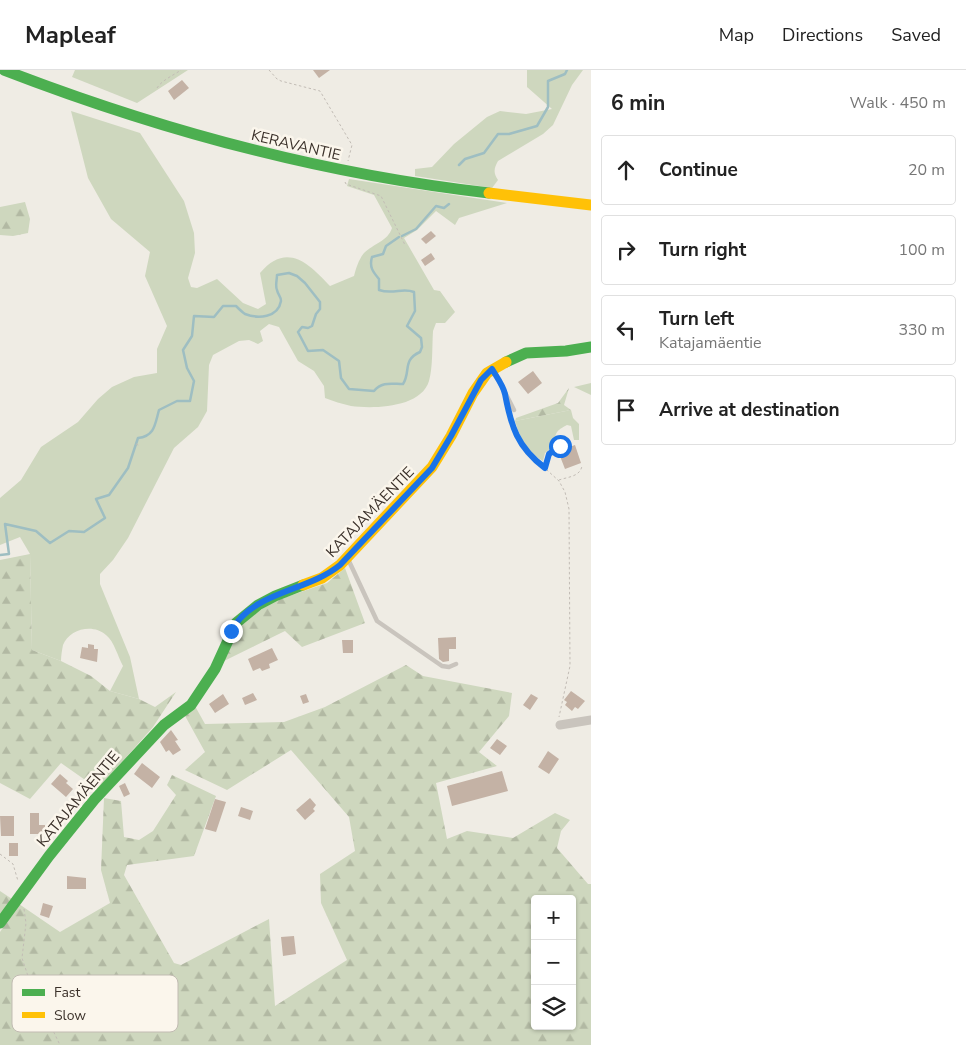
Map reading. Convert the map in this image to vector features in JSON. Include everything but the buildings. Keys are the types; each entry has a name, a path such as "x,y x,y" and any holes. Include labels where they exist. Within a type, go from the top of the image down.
{"street":[{"name":"KERAVANTIE","path":"4,70 75,97 158,125 255,152 344,171 446,188 591,205"},
{"name":"KATAJAMÄENTIE","path":"0,923 21,893 94,800 164,725 191,705 215,669 236,623 258,605 275,596 330,574 347,558 432,468 481,380 492,369 511,358 526,353 566,352 591,347"},
{"path":"560,721 591,720"}],"lane":[{"path":"492,369 514,410"},
{"path":"347,558 376,621 442,666 449,667 456,664"}],"path":[{"path":"157,88 160,83 181,70"},
{"path":"269,70 281,81 320,91 352,145 351,154 344,171 346,184 381,196 405,245"},
{"path":"507,407 514,433 520,443 530,456 558,480 565,492 570,519 571,660 560,721"},
{"path":"136,444 140,446"},
{"path":"545,468 549,454 560,446"},
{"path":"558,480 579,473 582,466"},
{"path":"0,854 13,864 21,893"},
{"path":"24,908 26,924 22,958 28,975"},
{"path":"54,1032 60,1045"}],"green space":[{"path":"75,70 188,70 137,103 72,77"},
{"path":"527,70 583,70 572,85 553,125 543,134 498,161 495,175 498,180 492,188 415,176 415,169 432,167 454,144 487,117 500,111 526,114 552,109 527,87"},
{"path":"71,111 140,133 184,201 194,233 195,253 188,278 191,287 197,288 217,279 243,303 258,309 266,304 260,273 270,264 288,257 296,259 313,269 330,286 354,276 364,253 384,239 390,232 392,228 374,195 347,186 349,179 507,203 459,218 455,225 436,211 417,230 404,238 434,290 440,291 455,312 445,323 436,323 433,331 432,363 429,381 417,397 407,402 383,407 351,406 325,398 324,386 314,371 298,361 279,327 269,324 260,331 263,341 258,344 249,340 239,341 213,355 209,365 207,411 198,427 174,448 128,538 113,560 100,574 100,584 130,657 139,699 110,691 123,666 111,641 101,631 88,629 70,635 63,645 61,661 32,650 30,554 20,537 0,545 0,498 21,480 41,447 78,422 98,399 112,387 134,377 157,373 157,349 167,326 145,276 150,252 111,219 88,178"},
{"path":"25,202 30,219 28,233 13,236 0,235 0,207"},
{"path":"591,383 591,395 574,387"},
{"path":"569,388 564,405 571,410 515,421 516,418 558,403"},
{"path":"571,410 573,418 579,424 579,440 574,440 571,426 563,427 557,432 555,445 545,453 543,461 525,444 515,421"},
{"path":"30,554 32,650 61,661 91,676 110,691 139,699 155,707 176,692 153,727 98,789 61,763 30,799 0,783 0,560"},
{"path":"345,568 365,623 302,647 285,631 224,661 241,624 272,602 327,583"},
{"path":"406,665 423,676 512,693 509,716 479,752 497,766 436,783 447,839 467,831 513,838 555,813 570,820 561,831 557,848 588,884 591,884 591,1045 0,1045 0,932 19,904 60,932 110,903 101,870 104,798 121,801 124,837 139,840 153,831 176,795 167,785 172,775 216,796 194,856 127,865 124,875 174,963 181,965 269,919 275,1006 347,960 321,903 320,874 355,851 349,817 291,750 227,790 185,770 205,752 184,714 195,706 205,724 284,722 325,707"},
{"path":"0,891 12,899 0,916"}],"waterway":[{"path":"459,165 465,159 484,153 498,134 509,134 537,126 548,107 548,81 565,74 567,70"},
{"path":"402,236 416,229 436,206 444,208 449,204"},
{"path":"0,555 9,554 5,524 36,531 50,543 69,531 84,532 105,518 96,499 109,495 128,468 138,438 144,437 151,432 159,410 177,401 190,401 194,381 187,368 183,350 192,336 194,316 214,317 223,306 236,306 250,316 261,317 272,314 279,307 281,301 276,287 277,275 289,273 297,276 320,302 320,309 312,326 308,328 302,327 298,332 308,351 323,350 339,361 341,378 349,389 374,391 384,384 403,384 409,362 414,355 420,352 422,347 421,338 407,326 415,311 414,292 406,290 389,292 379,290 379,279 371,267 372,257 383,254 386,246 399,237"}],"traffic: fast":[{"path":"4,70 123,112 243,147 303,162 365,174 426,185 489,193"},
{"path":"506,362 526,353 566,351 591,347"},
{"path":"0,923 49,856 94,800 164,725 191,705 215,669 236,623 258,605 303,585"}],"traffic: slow":[{"path":"489,193 591,205"},
{"path":"303,585 322,578 340,565 432,467 451,436 473,393 487,373 506,362"}],"route":[{"path":"231,631 244,615 258,605 275,596 322,578 340,565 432,468 473,393 481,380 492,369 505,392 505,400 514,433 530,456 545,468 549,454 560,446"}]}
